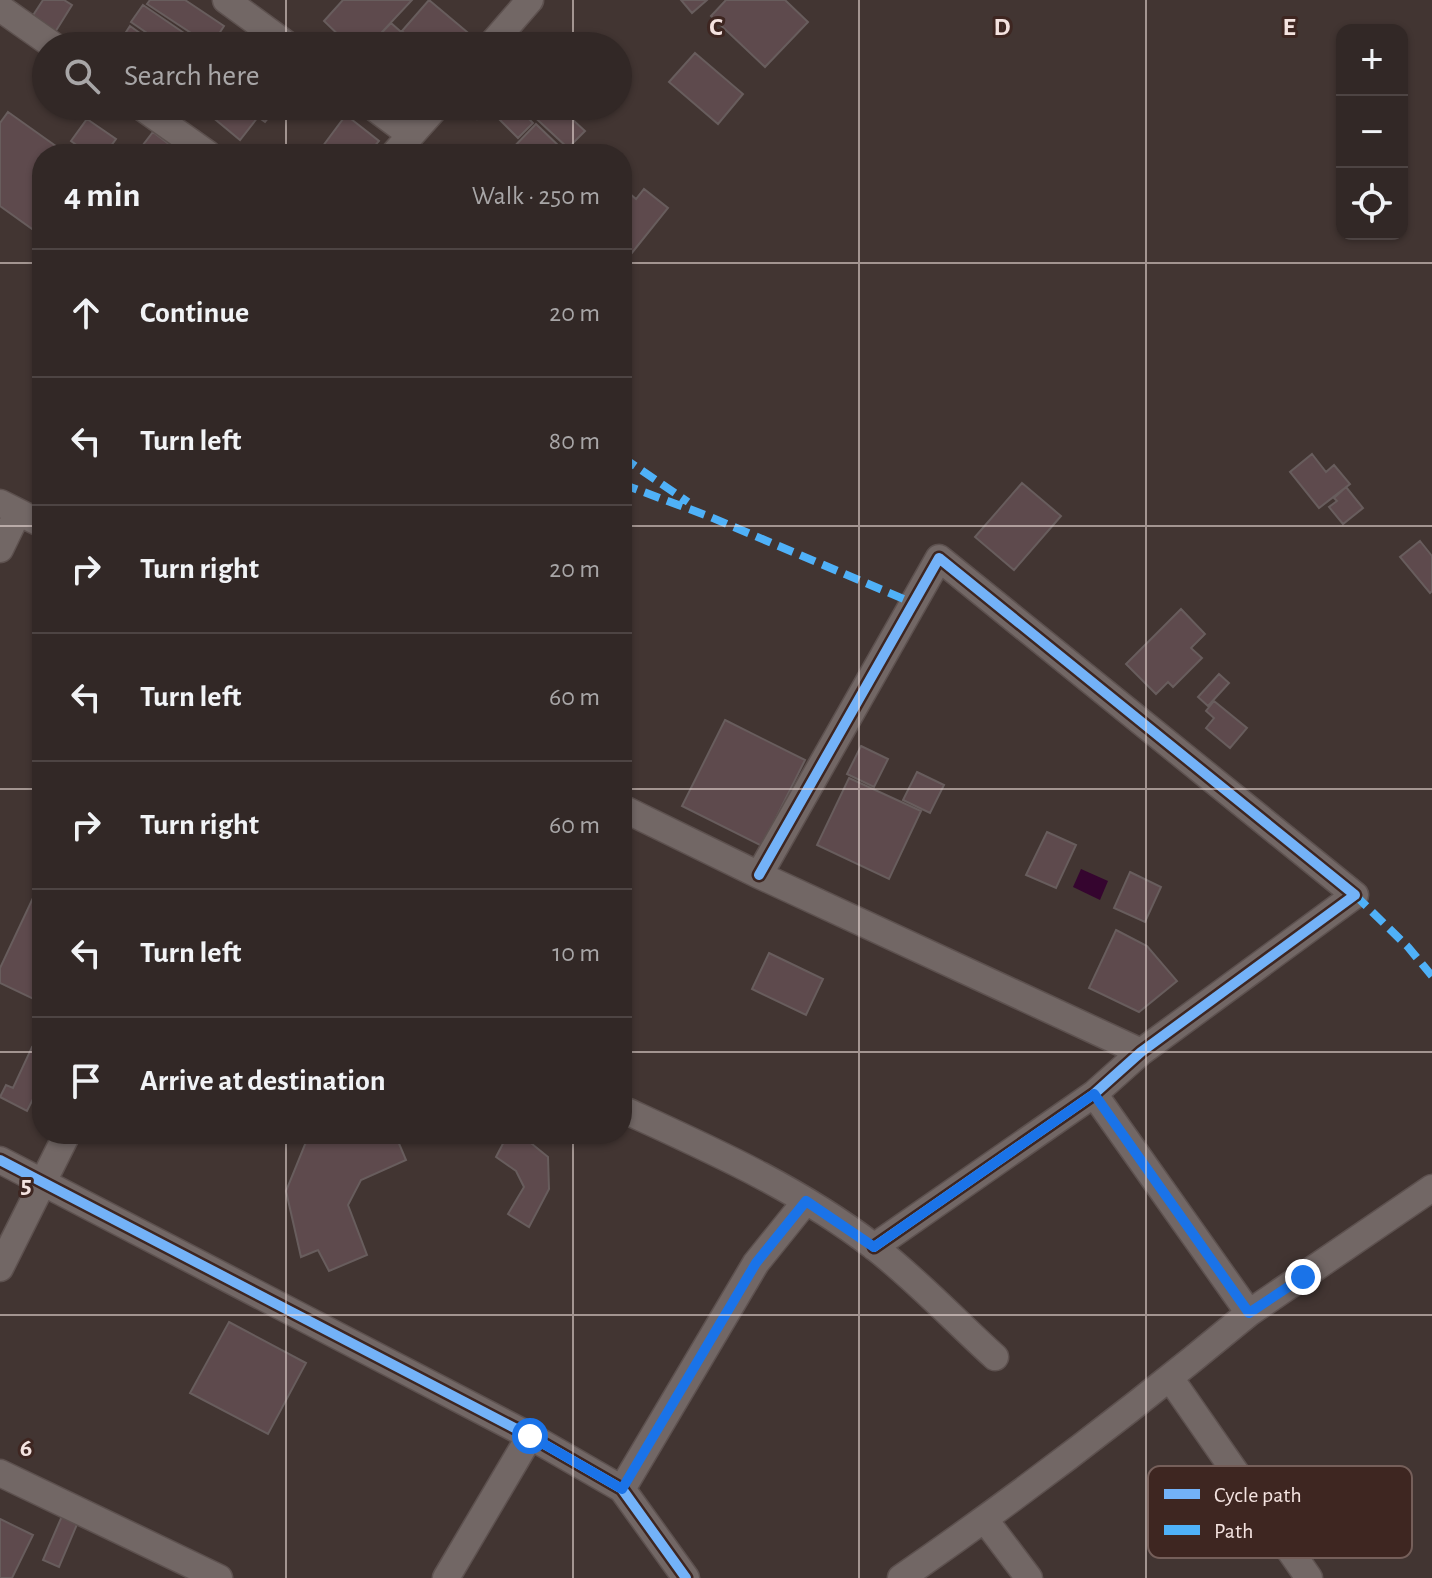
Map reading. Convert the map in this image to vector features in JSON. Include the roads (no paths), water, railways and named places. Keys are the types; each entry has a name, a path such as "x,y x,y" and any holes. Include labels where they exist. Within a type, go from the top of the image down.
{"street":[{"path":"226,0 270,32"},
{"path":"502,32 530,0"},
{"path":"0,8 34,32"},
{"path":"160,120 194,144"},
{"path":"383,120 403,144 424,120"},
{"path":"0,549 26,513"},
{"path":"759,875 939,558 1355,895 1141,1052 1094,1094 874,1247"},
{"path":"632,813 1141,1052"},
{"path":"1094,1094 1249,1313"},
{"path":"632,1114 758,1172 806,1201 874,1247 995,1357"},
{"path":"0,1268 62,1144"},
{"path":"0,1160 530,1436 622,1489 686,1578"},
{"path":"901,1578 985,1520 1170,1378 1249,1313 1432,1188"},
{"path":"622,1489 756,1263 806,1201"},
{"path":"1170,1378 1231,1466"},
{"path":"446,1578 530,1436"},
{"path":"0,1473 219,1578"},
{"path":"985,1520 1029,1578"},
{"path":"1295,1558 1309,1578"}]}
